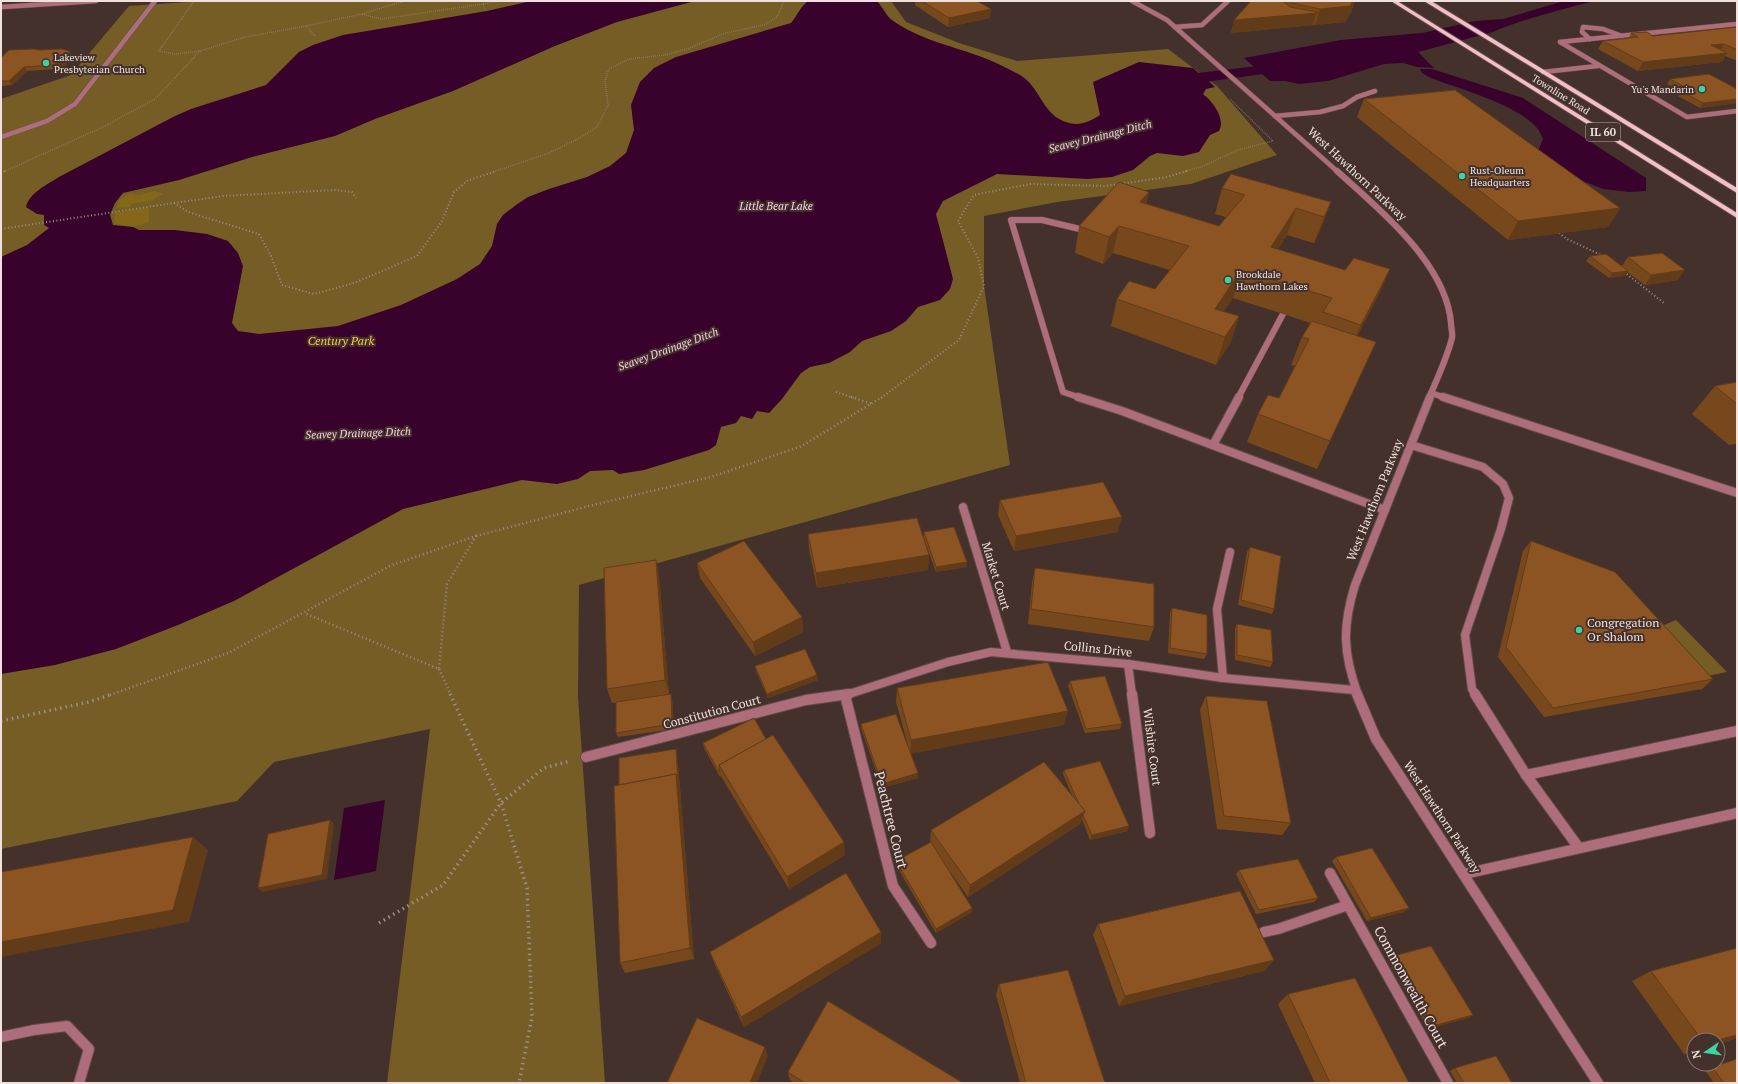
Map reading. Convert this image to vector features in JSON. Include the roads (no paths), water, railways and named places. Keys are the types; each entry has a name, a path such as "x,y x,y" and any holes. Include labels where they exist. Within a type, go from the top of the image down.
{"main road":[{"name":"Townline Road","path":"1394,1 1737,216"},
{"name":"Townline Road","path":"1427,1 1737,191"}],"street":[{"path":"1,8 96,1"},
{"path":"1,137 47,121 74,104 155,1"},
{"name":"West Hawthorn Parkway","path":"1132,1 1160,16 1176,27 1361,193 1419,251 1437,279 1450,314 1452,336 1411,445 1355,585 1346,616 1345,648 1354,690 1376,739 1598,1083"},
{"path":"1176,27 1202,25 1228,1"},
{"path":"1737,24 1560,42 1598,66 1687,117 1737,111"},
{"path":"1590,39 1582,32 1583,27 1612,30 1623,36"},
{"path":"1543,72 1598,66"},
{"path":"1275,116 1320,112 1343,106 1357,97 1375,91"},
{"path":"1084,230 1042,220 1011,220 1063,392 1122,411 1385,510"},
{"path":"1213,446 1283,314"},
{"path":"1431,393 1737,493"},
{"path":"1411,445 1483,467 1503,484 1508,498 1501,530 1465,635 1472,689 1526,775 1579,848"},
{"name":"Market Court","path":"963,507 1007,652"},
{"path":"1223,678 1217,609 1230,552"},
{"name":"Collins Drive","path":"845,695 948,662 991,652 1007,652 1128,664 1223,678 1354,690"},
{"name":"Wilshire Court","path":"1128,664 1150,833"},
{"name":"Constitution Court","path":"586,757 806,700 845,695"},
{"name":"Peachtree Court","path":"845,695 893,886 931,943"},
{"path":"1526,775 1737,731"},
{"path":"1464,874 1737,813"},
{"name":"Commonwealth Court","path":"1330,873 1448,1083"},
{"path":"1264,932 1278,929 1348,905"},
{"path":"1,1038 34,1030 67,1026 89,1049 79,1083"}],"water":[{"name":"Little Bear Lake","path":"531,1 695,1 617,22 555,46 453,91 375,119 335,136 252,157 179,180 123,193 115,203 110,215 113,225 133,227 139,230 175,230 207,234 228,241 238,253 243,266 232,323 238,331 259,334 338,326 401,305 457,279 480,264 492,246 497,224 503,215 516,205 528,197 587,177 610,166 626,153 634,130 631,105 640,82 654,68 676,57 791,23 808,1 877,1 890,19 902,27 923,37 984,58 1020,75 1032,86 1050,112 1063,121 1073,124 1087,122 1100,115 1093,82 1139,62 1193,68 1203,77 1197,77 1199,80 1207,79 1215,87 1206,89 1203,94 1217,110 1221,121 1221,126 1219,131 1210,135 1199,152 1183,156 1157,153 1150,156 1133,170 1112,177 1088,179 997,174 943,201 936,214 953,279 950,289 940,300 918,307 906,321 891,331 862,341 850,352 829,363 810,367 801,373 782,399 769,413 757,411 752,419 741,416 736,423 721,427 716,445 709,450 644,470 619,474 613,470 590,471 578,479 557,484 522,480 403,509 234,601 178,625 116,649 55,665 1,674 1,257 27,245 49,228 44,225 44,215 37,214 26,207 31,197 40,189 59,177 173,117 191,109 266,85 299,52 313,45 343,35 487,11"},
{"path":"1564,1 1595,1 1531,18 1493,32 1418,52 1434,68 1417,67 1403,63 1384,64 1328,81 1299,84 1285,81 1270,81 1244,58 1341,40 1422,33 1475,21 1503,19"},
{"path":"1420,69 1432,69 1523,98 1646,178 1646,191 1629,192 1603,189 1557,171 1538,151 1543,139 1538,129 1528,120 1516,112 1488,98 1431,78 1422,73"},
{"path":"385,800 376,871 334,880 344,808"}],"waterway":[{"name":"Seavey Drainage Ditch","path":"1198,78 1258,71"}],"place":[{"name":"Lakeview Presbyterian Church","path":"46,63"},
{"name":"Yu's Mandarin","path":"1702,89"},
{"name":"Rust-Oleum Headquarters","path":"1462,176"},
{"name":"Brookdale Hawthorn Lakes","path":"1228,280"},
{"name":"Congregation Or Shalom","path":"1579,630"}],"park label":[{"name":"Century Park","path":"341,341"}]}
